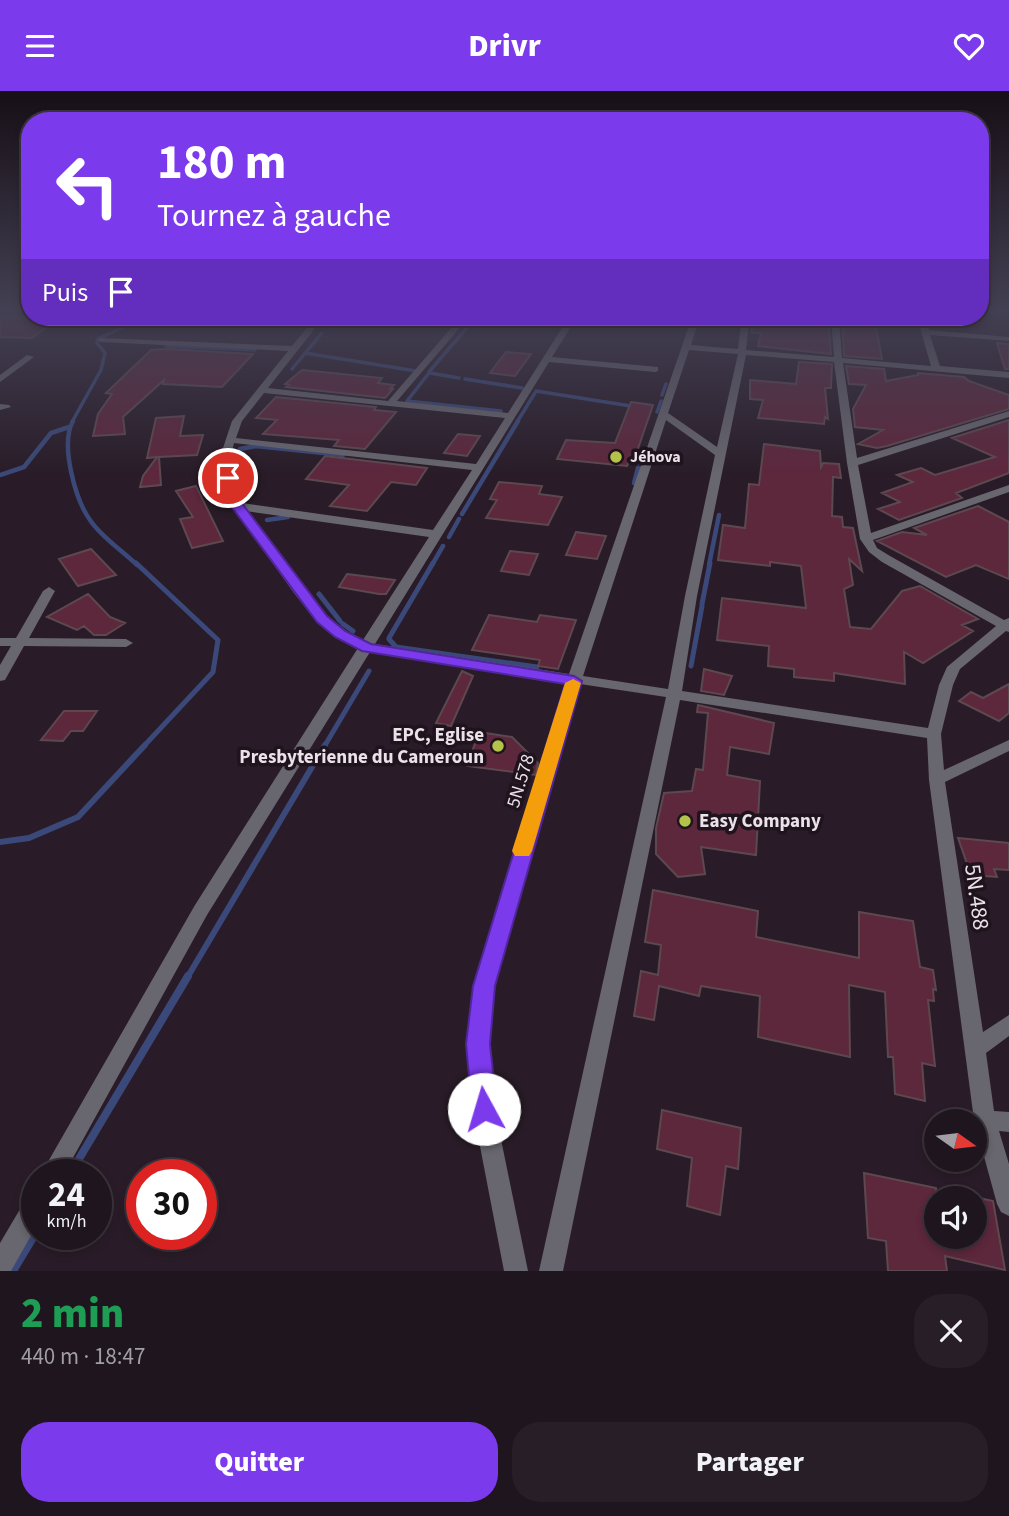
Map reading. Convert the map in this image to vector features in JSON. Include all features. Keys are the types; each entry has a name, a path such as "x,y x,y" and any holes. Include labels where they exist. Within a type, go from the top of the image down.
{"street":[{"path":"0,379 21,364"},
{"path":"282,364 237,421 229,440 228,478 237,506 322,619 340,634 367,647 574,681 934,734"},
{"path":"391,403 424,364"},
{"path":"60,1159 201,910 543,364"},
{"path":"601,364 655,369"},
{"name":"5N.578","path":"516,1271 484,1109 478,1044 484,986 574,681 681,364"},
{"path":"551,1271 674,695 739,364"},
{"path":"839,364 866,539 873,550 1007,625"},
{"path":"888,364 1009,375"},
{"path":"935,364 936,368"},
{"path":"261,390 510,416"},
{"path":"664,414 720,454"},
{"path":"852,463 1009,414"},
{"path":"229,440 477,467"},
{"path":"866,539 1009,488"},
{"path":"237,506 434,534"},
{"path":"0,677 22,643 49,591"},
{"name":"5N.488","path":"983,1109 937,780 934,734 948,676 954,667 1007,625"},
{"path":"0,642 126,643"},
{"path":"937,780 1009,745"},
{"path":"974,1049 1009,1024"},
{"path":"987,1120 1009,1122"},
{"name":"5N.488","path":"987,1127 1009,1204"},
{"path":"0,1267 21,1230"}],"building":[{"path":"136,364 244,364 222,387 163,384 164,380 123,417 125,434 93,436 98,414 112,394 106,393"},
{"path":"497,364 524,364 515,376 490,373"},
{"path":"799,364 832,364 831,388 825,388 828,419 825,417 824,424 758,418 763,400 750,399 750,380 796,384"},
{"path":"846,366 884,369 886,381 918,373 964,377 1009,395 1009,409 887,446 877,448 858,444 883,430 855,427 853,409 866,385 849,384"},
{"path":"302,370 382,378 378,383 394,385 385,398 286,387 289,385 285,384"},
{"path":"276,397 376,407 374,410 396,412 365,449 334,446 339,440 263,434 277,420 256,418"},
{"path":"631,402 653,405 634,460 630,459 627,466 557,459 566,440 615,443"},
{"path":"184,416 180,436 203,435 197,455 159,457 161,485 140,487 143,476 157,457 147,458 156,418"},
{"path":"1009,420 1009,473 956,493 962,498 899,520 878,509 900,502 882,493 913,482 897,475 921,468 935,475 995,457 952,438"},
{"path":"458,434 480,436 467,456 444,453"},
{"path":"764,444 820,451 821,467 823,463 839,464 841,478 833,477 832,516 842,517 843,527 853,528 862,571 849,559 853,585 844,589 850,627 871,629 902,591 920,586 978,619 962,625 973,631 923,663 904,652 905,684 834,673 834,681 794,677 794,669 768,666 769,646 717,640 722,598 806,608 801,566 770,562 770,566 718,560 723,525 745,528 749,484 759,485"},
{"path":"325,456 427,468 416,485 391,482 367,511 330,506 349,485 306,479"},
{"path":"499,482 542,486 539,494 562,497 548,525 486,518 497,500 490,499"},
{"path":"196,486 223,541 192,548 180,519 193,517 176,491"},
{"path":"978,506 1009,522 1009,579 976,565 946,577 877,541 902,532 927,535 914,528"},
{"path":"576,532 606,536 597,559 566,555"},
{"path":"91,549 116,575 78,586 59,559"},
{"path":"510,551 538,554 529,575 501,571"},
{"path":"347,574 395,580 386,594 379,594 339,587"},
{"path":"88,594 110,617 125,623 106,635 94,635 84,626 77,630 47,617"},
{"path":"489,615 537,622 540,615 576,620 558,669 538,666 540,660 472,650"},
{"path":"704,669 732,676 724,695 701,691"},
{"path":"462,671 473,676 451,726 436,723"},
{"path":"1009,684 1009,713 999,721 959,701 971,692 983,698"},
{"path":"698,705 774,723 769,754 730,747 727,775 760,781 756,855 701,847 705,874 678,877 656,854 656,828 664,793 692,791 696,769 703,770 708,713 697,712"},
{"path":"64,711 97,711 83,731 71,731 63,741 41,740"},
{"name":"EPC, Eglise Presbyterienne du Cameroun","path":"479,732 512,737 538,763 536,775 467,766"},
{"path":"958,838 1009,843 1009,870 994,869 997,877 971,875"},
{"path":"653,890 758,911 756,937 859,958 859,912 913,921 920,967 933,970 936,990 933,989 934,1001 928,1000 935,1066 922,1063 925,1101 895,1094 893,1057 888,1057 885,992 849,985 850,1057 758,1037 760,996 701,986 699,996 659,986 654,1020 634,1016 641,971 658,975 661,945 645,942"},
{"path":"662,1110 741,1128 738,1169 726,1166 720,1215 687,1206 692,1158 657,1149"},
{"path":"864,1173 926,1186 924,1186 924,1249 987,1249 987,1200 993,1201 1005,1270 945,1256 947,1271 888,1271 886,1241 868,1238"}],"waterway":[{"path":"72,422 102,364"},
{"path":"292,369 296,364"},
{"path":"373,364 416,371"},
{"path":"429,372 436,364"},
{"path":"429,373 407,401 501,411"},
{"path":"430,373 459,378"},
{"path":"465,379 522,388"},
{"path":"662,395 666,384"},
{"path":"536,391 637,407"},
{"path":"528,404 535,393"},
{"path":"657,412 661,401"},
{"path":"517,422 527,406"},
{"path":"73,421 69,431 69,457 84,511 106,538 137,565"},
{"path":"462,514 518,421"},
{"path":"0,475 24,467 51,433 69,427"},
{"path":"240,449 256,446 343,455"},
{"path":"640,463 645,450"},
{"path":"634,483 638,468"},
{"path":"709,565 719,515"},
{"path":"267,520 288,517"},
{"path":"449,537 459,519"},
{"path":"432,565 443,546"},
{"path":"136,563 218,640 213,672 143,747"},
{"path":"389,638 433,563"},
{"path":"702,604 710,563"},
{"path":"319,594 340,621"},
{"path":"691,666 702,606"},
{"path":"343,624 353,631"},
{"path":"389,639 396,647 537,667"},
{"path":"324,747 369,671"},
{"path":"0,842 29,838 78,817 145,745"},
{"path":"187,978 325,745"},
{"path":"79,1159 188,976"},
{"path":"13,1271 26,1250"}],"slow traffic":[{"path":"522,851 573,683"}],"place":[{"name":"Jéhova","path":"616,457"},
{"name":"EPC, Eglise Presbyterienne du Cameroun","path":"498,746"},
{"name":"Easy Company","path":"685,821"}],"route":[{"path":"228,478 237,506 298,590 322,619 340,634 367,647 574,681 484,986 478,1044 484,1109"}]}
